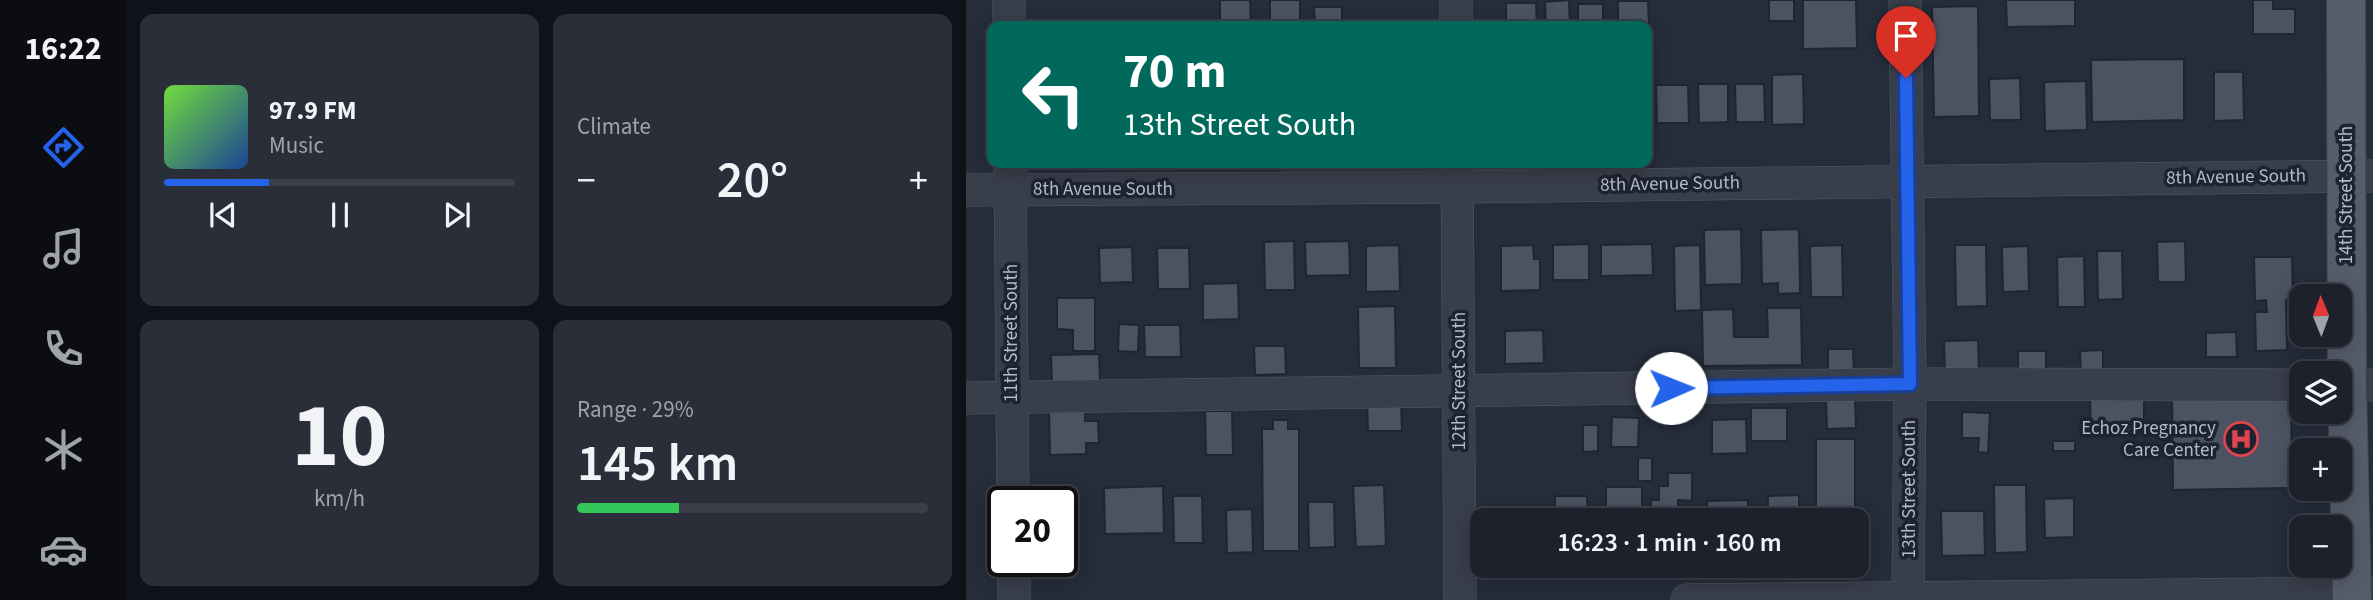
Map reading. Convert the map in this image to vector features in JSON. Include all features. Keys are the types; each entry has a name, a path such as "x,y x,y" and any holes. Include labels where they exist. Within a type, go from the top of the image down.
{"main road":[{"name":"14th Street South","path":"2346,0 2360,176 2353,385 2359,595"}],"street":[{"path":"1009,0 1009,21"},
{"path":"1456,0 1456,21"},
{"name":"13th Street South","path":"1905,0 1910,384 1908,599"},
{"name":"8th Avenue South","path":"966,190 1010,176 1457,175 1907,181 2360,176"},
{"name":"12th Street South","path":"1457,175 1460,600"},
{"name":"11th Street South","path":"1010,176 1013,486"},
{"path":"966,398 1910,384 2289,385"},
{"path":"1013,577 1014,600"},
{"path":"1687,600 2359,595"}],"building":[{"path":"1220,0 1250,0 1251,21 1220,21"},
{"path":"1270,0 1300,0 1300,21 1270,21"},
{"path":"1569,0 1570,21 1546,21 1545,2"},
{"path":"1769,0 1794,0 1794,21 1769,21"},
{"path":"1803,0 1856,0 1857,48 1803,49"},
{"path":"2006,0 2075,0 2075,26 2007,27"},
{"path":"2253,0 2273,0 2273,9 2295,9 2295,34 2253,34"},
{"path":"1618,1 1648,1 1649,21 1618,21"},
{"path":"1506,3 1536,3 1537,21 1506,21"},
{"path":"1578,4 1603,4 1603,21 1578,21"},
{"path":"1978,6 1979,116 1934,117 1932,7"},
{"path":"1314,7 1342,7 1342,21 1315,21"},
{"path":"2184,59 2184,120 2092,122 2091,60"},
{"path":"2214,72 2243,72 2244,120 2214,121"},
{"path":"1803,74 1804,124 1772,125 1772,75"},
{"path":"2020,78 2021,120 1990,120 1989,79"},
{"path":"2086,81 2087,130 2045,131 2044,82"},
{"path":"1698,84 1728,84 1728,122 1699,123"},
{"path":"1735,84 1764,84 1765,122 1736,122"},
{"path":"1656,85 1688,85 1689,123 1657,123"},
{"path":"1741,229 1742,284 1705,285 1704,230"},
{"path":"1799,229 1800,293 1778,294 1778,283 1762,284 1761,230"},
{"path":"1294,241 1295,290 1265,290 1264,242"},
{"path":"1349,241 1350,275 1306,276 1305,242"},
{"path":"2185,241 2186,282 2158,282 2157,242"},
{"path":"1589,244 1589,280 1553,280 1553,245"},
{"path":"1652,244 1653,275 1601,276 1601,245"},
{"path":"1399,245 1400,291 1366,292 1366,246"},
{"path":"1533,245 1534,259 1540,259 1540,290 1501,291 1501,246"},
{"path":"1700,245 1701,310 1675,311 1674,246"},
{"path":"1842,245 1843,297 1811,297 1810,246"},
{"path":"1955,245 1986,245 1987,306 1956,307"},
{"path":"2028,246 2029,291 2003,292 2002,247"},
{"path":"1132,247 1133,282 1100,283 1099,248"},
{"path":"1157,248 1189,248 1190,289 1158,289"},
{"path":"2097,251 2122,251 2123,299 2098,300"},
{"path":"2084,256 2085,307 2058,307 2057,257"},
{"path":"2254,257 2292,257 2293,284 2289,284 2289,300 2286,300 2287,350 2256,351 2255,312 2267,312 2266,300 2255,301"},
{"path":"1238,283 1239,319 1203,320 1203,284"},
{"path":"1057,298 1095,298 1095,351 1073,351 1073,330 1057,329"},
{"path":"1395,306 1396,368 1359,368 1358,307"},
{"path":"1767,308 1801,308 1802,365 1703,366 1702,310 1733,309 1734,337 1768,337"},
{"path":"1119,324 1139,325 1138,352 1118,351"},
{"path":"1144,325 1180,325 1181,357 1145,357"},
{"path":"1543,330 1544,363 1505,364 1505,331"},
{"path":"2236,332 2237,357 2206,357 2206,333"},
{"path":"1978,340 1979,373 1945,374 1944,341"},
{"path":"1254,346 1285,346 1286,374 1255,375"},
{"path":"1828,349 1853,349 1854,375 1828,376"},
{"path":"2103,350 2103,371 2081,371 2080,351"},
{"path":"2018,351 2046,351 2046,378 2018,378"},
{"path":"1099,354 1100,383 1052,384 1051,355"},
{"path":"2289,394 2291,438 2289,438 2289,488 2173,490 2172,396"},
{"path":"2144,396 2144,431 2091,432 2090,397"},
{"path":"1826,400 1855,400 1856,428 1827,429"},
{"path":"1367,402 1401,402 1402,431 1368,431"},
{"path":"1085,407 1085,421 1098,421 1099,443 1086,443 1086,454 1050,455 1049,408"},
{"path":"1751,408 1787,408 1787,441 1751,441"},
{"path":"1205,411 1232,411 1233,455 1206,455"},
{"path":"1962,412 1990,413 1988,453 1978,452 1979,438 1962,438"},
{"path":"1612,417 1639,418 1638,447 1611,447"},
{"path":"1746,419 1747,453 1712,454 1712,420"},
{"path":"1273,420 1288,420 1288,429 1299,429 1299,551 1263,551 1262,429 1273,429"},
{"path":"1583,425 1598,425 1598,451 1583,452"},
{"path":"1816,439 1855,439 1855,508 1816,508"},
{"path":"2053,441 2075,441 2075,451 2053,451"},
{"path":"1638,458 1652,458 1652,481 1638,481"},
{"path":"1668,473 1692,473 1692,501 1678,500 1678,508 1651,508 1651,500 1659,500 1659,486 1668,486"},
{"path":"1384,485 1386,546 1356,547 1353,486"},
{"path":"1994,485 2026,485 2027,552 1995,553"},
{"path":"1163,486 1164,533 1105,534 1104,488"},
{"path":"1606,487 1642,487 1642,508 1606,508"},
{"path":"1799,495 1799,508 1768,508 1768,496"},
{"path":"1173,496 1202,496 1203,543 1174,543"},
{"path":"1555,496 1587,496 1588,508 1555,508"},
{"path":"2074,498 2074,537 2045,538 2044,499"},
{"path":"1748,500 1748,508 1707,508 1707,501"},
{"path":"1308,502 1334,502 1335,547 1309,548"},
{"path":"1252,509 1253,552 1227,553 1226,510"},
{"path":"1941,511 1984,511 1985,555 1942,556"}],"place":[{"name":"Echoz Pregnancy Care Center","path":"2241,439"}],"route":[{"path":"1671,388 1910,384 1906,78"}]}
